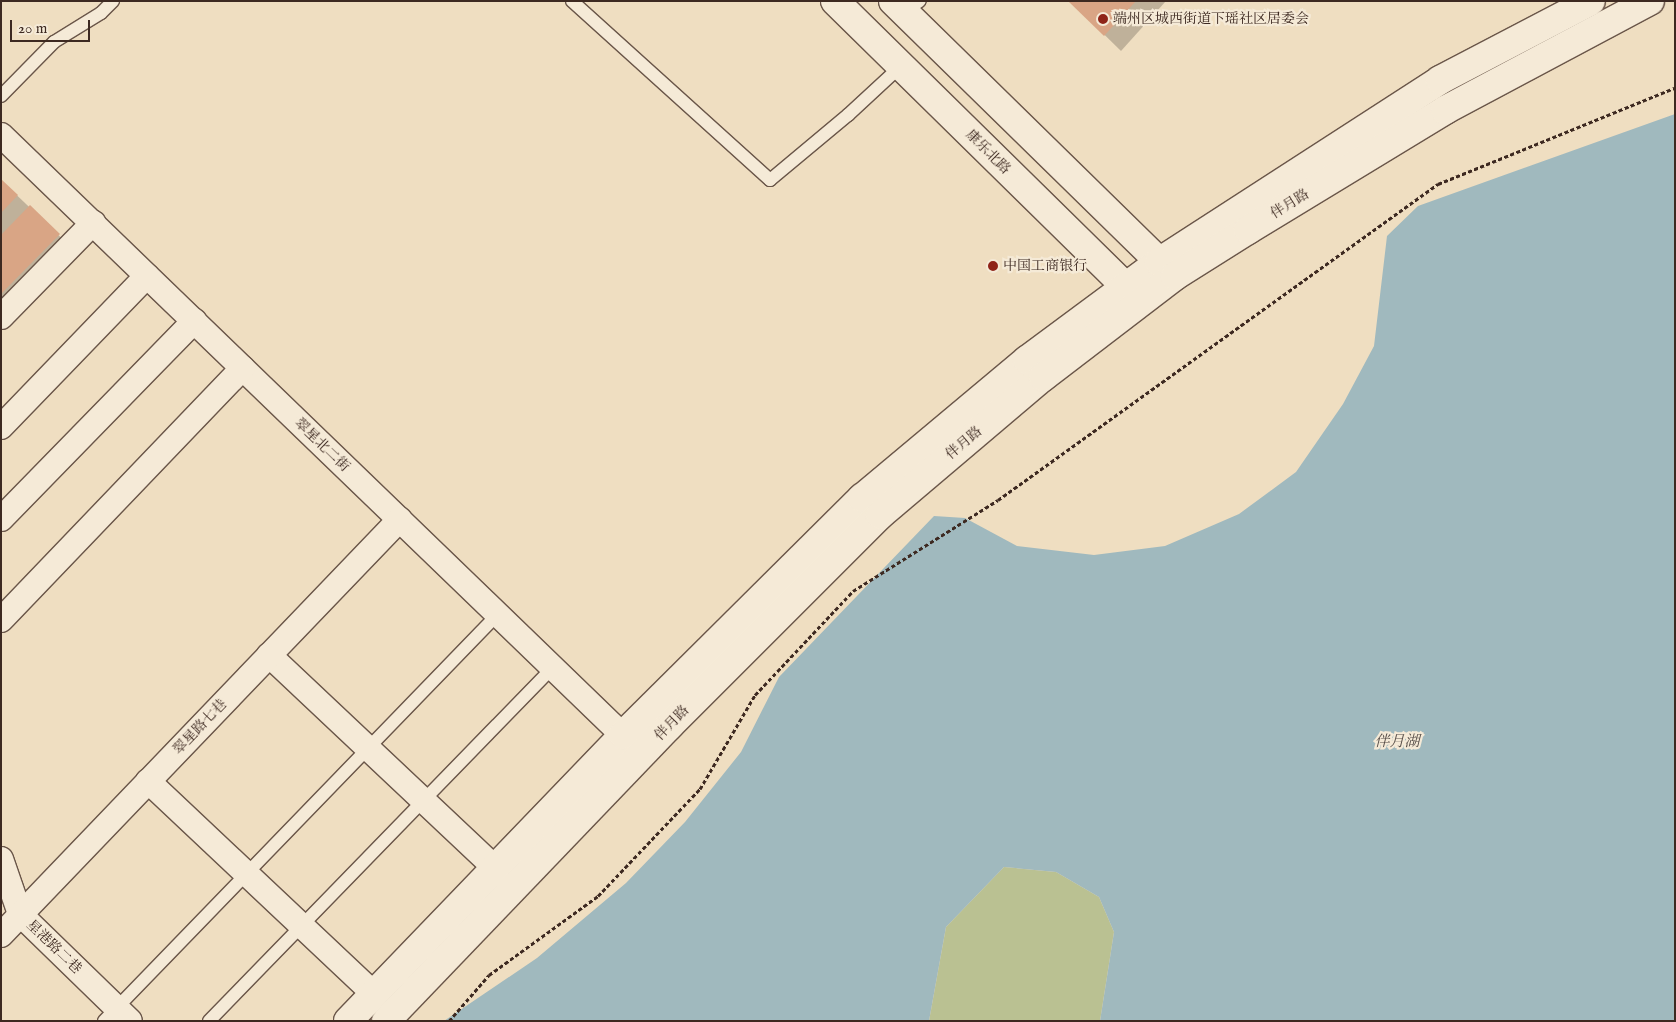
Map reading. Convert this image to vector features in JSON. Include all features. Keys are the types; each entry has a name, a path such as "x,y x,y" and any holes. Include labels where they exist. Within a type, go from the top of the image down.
{"street":[{"name":"康乐北路","path":"835,1 1134,294"},
{"name":"伴月路","path":"386,1021 643,754 880,515 1043,377 1134,294 1167,269 1440,80 1591,1"},
{"name":"伴月路","path":"1167,269 1444,110 1650,1"},
{"path":"906,5 1167,269"},
{"name":"翠星北二街","path":"1,135 643,754"},
{"path":"1,317 92,223"},
{"path":"1,427 147,276"},
{"name":"伴月路","path":"348,1021 623,735 862,498 1027,360 1134,294"},
{"path":"1,519 194,321"},
{"path":"1,620 243,368"},
{"name":"翠星路七巷","path":"1,934 400,519"},
{"path":"269,655 495,868"},
{"path":"148,781 374,994"},
{"name":"星港路二巷","path":"1,859 20,914 117,1016"}],"lane":[{"path":"1,96 54,42 101,13 113,1"},
{"path":"572,1 770,180 848,115 901,66"},
{"path":"117,1016 246,874 498,614"},
{"path":"210,1021 553,667"}],"path":[{"path":"449,1021 489,975 598,896 700,789 755,695 853,592 998,500 1438,184 1675,88"}],"green space":[{"path":"1004,867 1056,872 1099,897 1114,932 1100,1021 929,1021 946,927"}],"water":[{"name":"伴月湖","path":"1675,114 1675,1021 1100,1021 1114,932 1099,897 1056,872 1004,867 946,927 929,1021 444,1021 537,958 626,883 685,822 741,752 779,677 934,516 965,518 1017,546 1094,555 1165,546 1239,514 1296,472 1343,404 1374,346 1387,236 1418,206"}],"building":[{"name":"端州区城西街道下瑶社区居委会","path":"1068,1 1136,1 1104,36"},
{"path":"1,179 18,195 1,213"},
{"path":"30,205 60,234 1,294 1,235"}],"place":[{"name":"端州区城西街道下瑶社区居委会","path":"1103,19"},
{"name":"中国工商银行","path":"993,266"}]}
